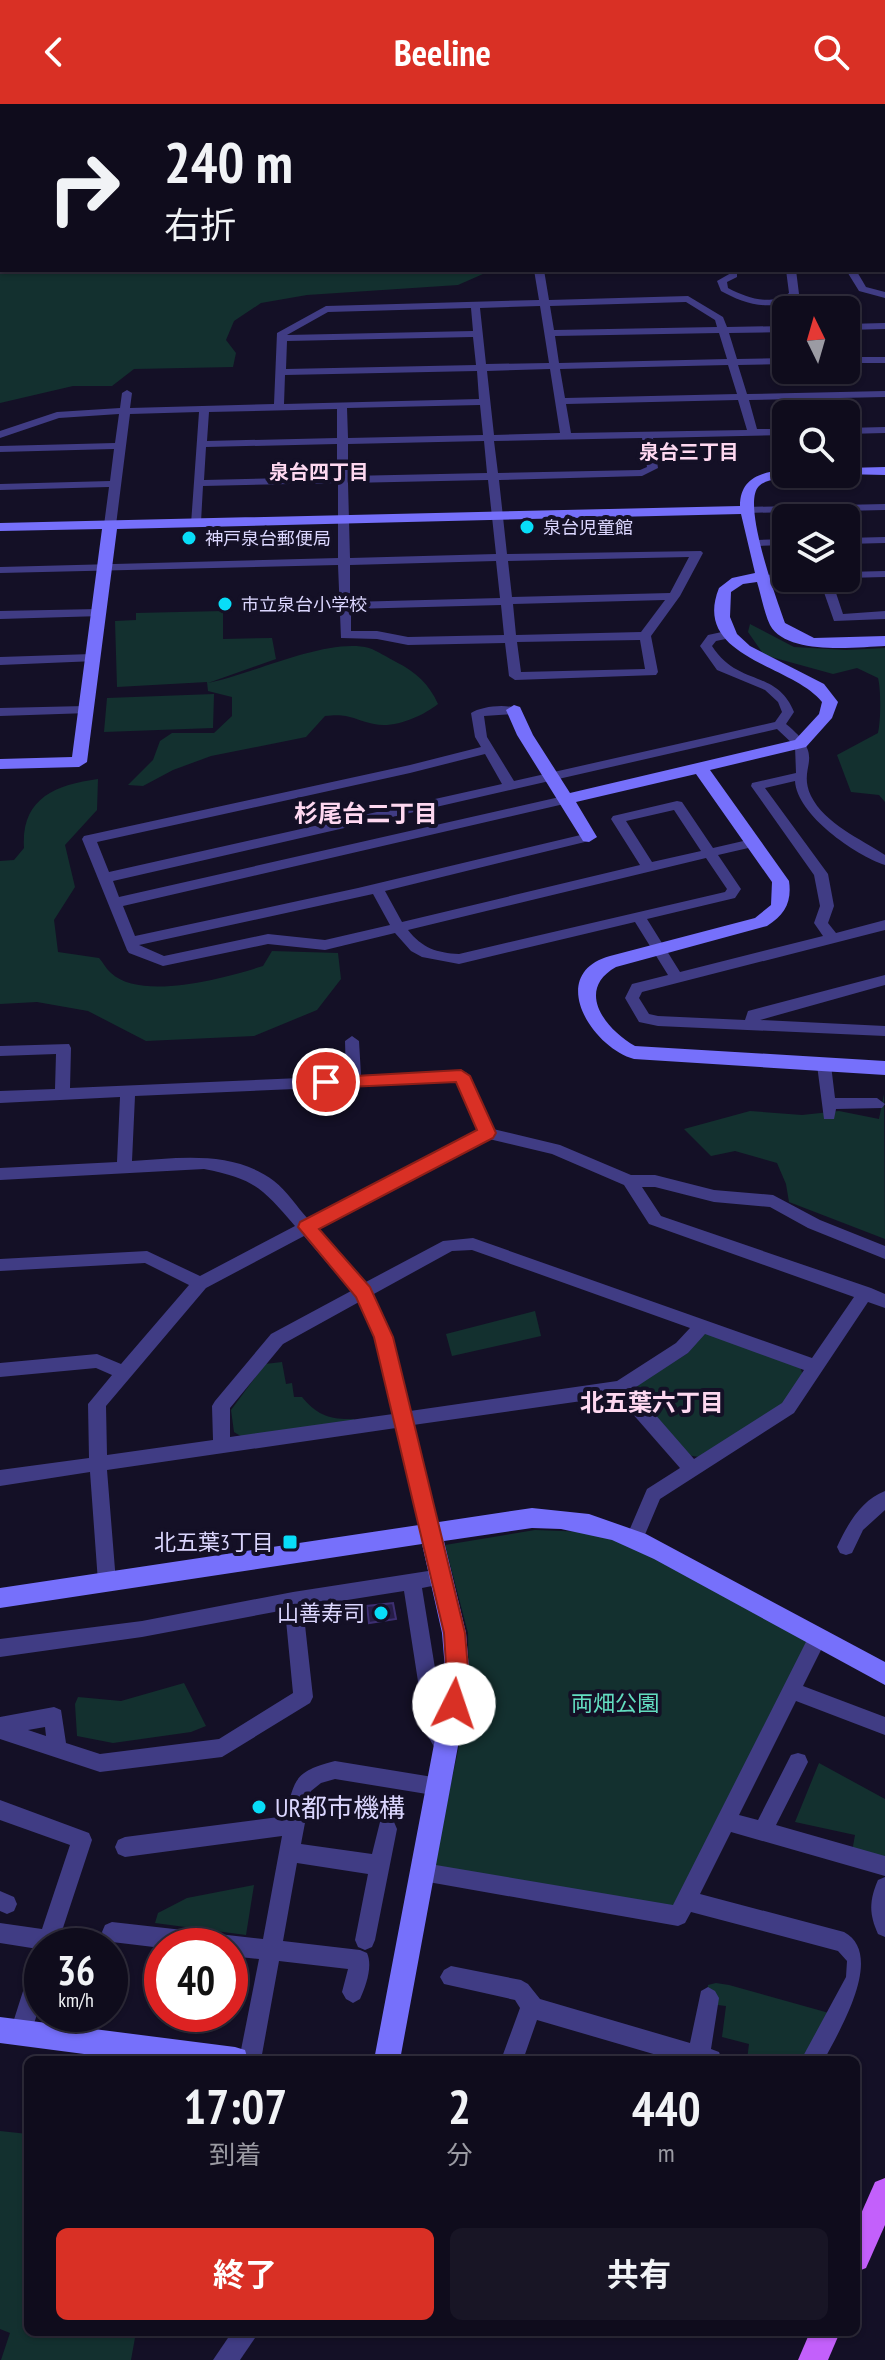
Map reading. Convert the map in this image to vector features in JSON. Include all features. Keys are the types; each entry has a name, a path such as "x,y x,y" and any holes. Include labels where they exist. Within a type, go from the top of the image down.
{"main road":[{"path":"860,2246 885,2192"},
{"path":"813,2360 823,2336"}],"street":[{"path":"539,272 566,437"},
{"path":"734,275 722,281 724,289 741,299 760,302 789,298 794,294 791,272"},
{"path":"852,272 855,285 862,291 885,295"},
{"path":"279,406 282,333 326,309 688,299 720,319 753,433"},
{"path":"0,570 503,557 697,553 674,596 645,636 652,672 515,676 503,557 482,368 477,334 475,304"},
{"path":"860,327 885,326"},
{"path":"550,333 772,329"},
{"path":"282,338 477,334"},
{"path":"860,360 885,360"},
{"path":"282,372 772,361"},
{"path":"0,764 79,762 127,393"},
{"path":"561,401 885,394"},
{"path":"0,435 57,415 485,402"},
{"path":"342,405 345,635 377,635 408,641 645,636"},
{"path":"195,522 204,409"},
{"path":"860,431 885,430"},
{"path":"202,444 772,432"},
{"path":"199,483 642,473 653,468 647,436"},
{"path":"0,449 120,446"},
{"path":"860,472 885,471"},
{"path":"772,476 761,478 749,489 745,510 778,625 805,642 885,641"},
{"path":"0,487 115,484"},
{"path":"0,527 885,507"},
{"path":"860,541 885,540"},
{"path":"756,543 772,542"},
{"path":"860,575 885,574"},
{"path":"114,903 800,744 826,715 830,702 823,688 746,652 731,634 724,619 724,591 732,582 749,576 772,578"},
{"path":"830,592 838,618 885,615"},
{"path":"346,606 674,596"},
{"path":"0,615 98,613"},
{"path":"104,878 779,725 788,712 786,700 775,689 721,667 706,646 712,638 731,634"},
{"path":"0,661 92,658"},
{"path":"0,712 85,710"},
{"path":"130,942 377,889 589,837 550,778 514,710 477,713 481,737 511,787"},
{"path":"779,725 800,744 803,753 800,776 804,796 819,815 885,861"},
{"path":"488,749 89,839 134,950 163,961 268,939 325,945 752,843"},
{"path":"700,768 780,881 783,896 777,911 761,922 610,962 593,974 586,989 588,1006 612,1040 629,1051 658,1056 885,1068"},
{"path":"800,776 757,786 821,874 827,906 821,923 832,938"},
{"path":"377,889 399,927 420,953 443,959 459,959 639,918 730,895 734,889 677,805 618,819 649,868"},
{"path":"639,918 677,978"},
{"path":"885,925 637,988 632,998 644,1018 885,1031"},
{"path":"752,1026 753,1015 885,980"},
{"path":"352,1041 354,1081"},
{"path":"0,1051 64,1048 62,1094"},
{"path":"824,1065 828,1109 877,1104"},
{"path":"0,1097 461,1076 487,1133"},
{"path":"124,1167 128,1091"},
{"path":"107,1582 97,1404 200,1283 487,1133 555,1149 630,1181 655,1181 714,1196 773,1201 814,1224 885,1253"},
{"path":"0,1174 204,1163 239,1170 269,1186 307,1227 363,1293 383,1337 454,1633 458,1681 388,2056"},
{"path":"630,1181 655,1220 885,1301"},
{"path":"222,1446 221,1406 277,1339 449,1245 473,1244 814,1366"},
{"path":"0,1265 147,1257 200,1283"},
{"path":"635,1538 653,1494 788,1408 865,1293"},
{"path":"0,1478 621,1388 682,1348 702,1326"},
{"path":"0,1370 97,1361 125,1373"},
{"path":"621,1388 691,1468"},
{"path":"846,1547 856,1525 885,1499"},
{"path":"0,1598 532,1518 582,1520 635,1538 885,1674"},
{"path":"0,1648 142,1629 293,1600 441,1577"},
{"path":"412,1582 436,1733 446,1749"},
{"path":"0,1728 100,1763 222,1748 303,1697 293,1600"},
{"path":"424,1873 678,1916 818,1638"},
{"path":"792,1691 885,1726"},
{"path":"0,1728 54,1716 57,1749"},
{"path":"763,1831 798,1762"},
{"path":"251,2056 302,1786 316,1775 335,1770 439,1787"},
{"path":"0,1810 82,1840 53,1928"},
{"path":"726,1821 885,1866"},
{"path":"125,1847 293,1825"},
{"path":"365,1940 387,1829"},
{"path":"288,1852 378,1865"},
{"path":"885,1887 880,1915 885,1927"},
{"path":"686,1900 844,1942 856,1953 859,1968 856,1980 814,2056"},
{"path":"0,1933 24,1938"},
{"path":"128,1934 360,1960 353,1992"},
{"path":"451,1977 521,1991 533,2008 698,2056"},
{"path":"705,2056 708,1998"},
{"path":"24,2002 11,2031 204,2056"},
{"path":"513,2056 527,2016 533,2008"},
{"path":"225,2360 244,2336"}],"green space":[{"path":"0,272 487,272 458,285 307,295 261,303 234,321 226,340 236,353 233,367 134,369 112,386 73,386 0,403"},
{"path":"223,611 223,639 272,638 276,659 208,683 311,652 352,646 372,649 410,670 426,685 438,704 416,717 390,725 345,716 325,716 306,737 211,756 173,770 143,786 128,785 153,760 160,741 172,733 214,733 232,716 232,697 208,691 207,682 117,687 115,621 136,620 136,613"},
{"path":"750,624 794,647 846,650 885,648 885,802 879,795 851,792 837,755 878,733 878,678 857,668 833,674 764,655 748,632"},
{"path":"214,694 213,728 104,732 107,698"},
{"path":"98,779 97,810 65,845 75,887 54,920 58,952 99,958 111,973 143,986 186,984 229,976 263,966 272,951 338,953 341,979 317,1010 254,1036 146,1041 88,1011 37,1002 0,1004 0,861 14,860 24,848 28,817 43,797 67,785"},
{"path":"884,1094 885,1239 789,1202 786,1184 777,1163 735,1151 711,1156 684,1129 750,1111 802,1115 839,1111 879,1119"},
{"path":"535,1311 541,1336 452,1356 446,1334"},
{"path":"705,1329 800,1366 803,1376 785,1406 699,1457 687,1455 634,1396 635,1386 688,1353"},
{"path":"282,1362 286,1384 292,1383 294,1397 302,1397 325,1415 354,1421 244,1438 234,1432 231,1410 265,1364"},
{"name":"両畑公園","path":"535,1530 590,1532 636,1548 808,1642 676,1908 433,1866 469,1700 468,1633 445,1545"},
{"path":"184,1683 206,1726 191,1732 113,1743 77,1736 75,1704 78,1697 121,1701"},
{"path":"819,1763 885,1799 885,1860 852,1852 855,1835 795,1822"},
{"path":"254,1885 247,1928 193,1928 155,1923 158,1913 187,1898"},
{"path":"708,1985 729,1985 829,2013 806,2056 748,2056 749,2044 722,2037 726,2006 718,2005 708,1995"},
{"path":"0,2131 24,2134 24,2336 135,2336 131,2360 1,2360 10,2333 0,2329"}],"building":[{"name":"山善寿司","path":"393,1603 396,1619 369,1623 367,1606"}],"place":[{"name":"泉台児童館","path":"527,527"},
{"name":"神戸泉台郵便局","path":"189,538"},
{"name":"市立泉台小学校","path":"225,604"},
{"name":"北五葉3丁目","path":"290,1542"},
{"name":"山善寿司","path":"381,1613"},
{"name":"UR都市機構","path":"259,1807"}],"district":[{"name":"泉台三丁目","path":"689,452"},
{"name":"泉台四丁目","path":"319,472"},
{"name":"杉尾台二丁目","path":"366,813"},
{"name":"北五葉六丁目","path":"652,1402"}],"route":[{"path":"326,1082 461,1076 487,1133 307,1227 363,1293 383,1337 454,1633 458,1681 454,1704"}]}
